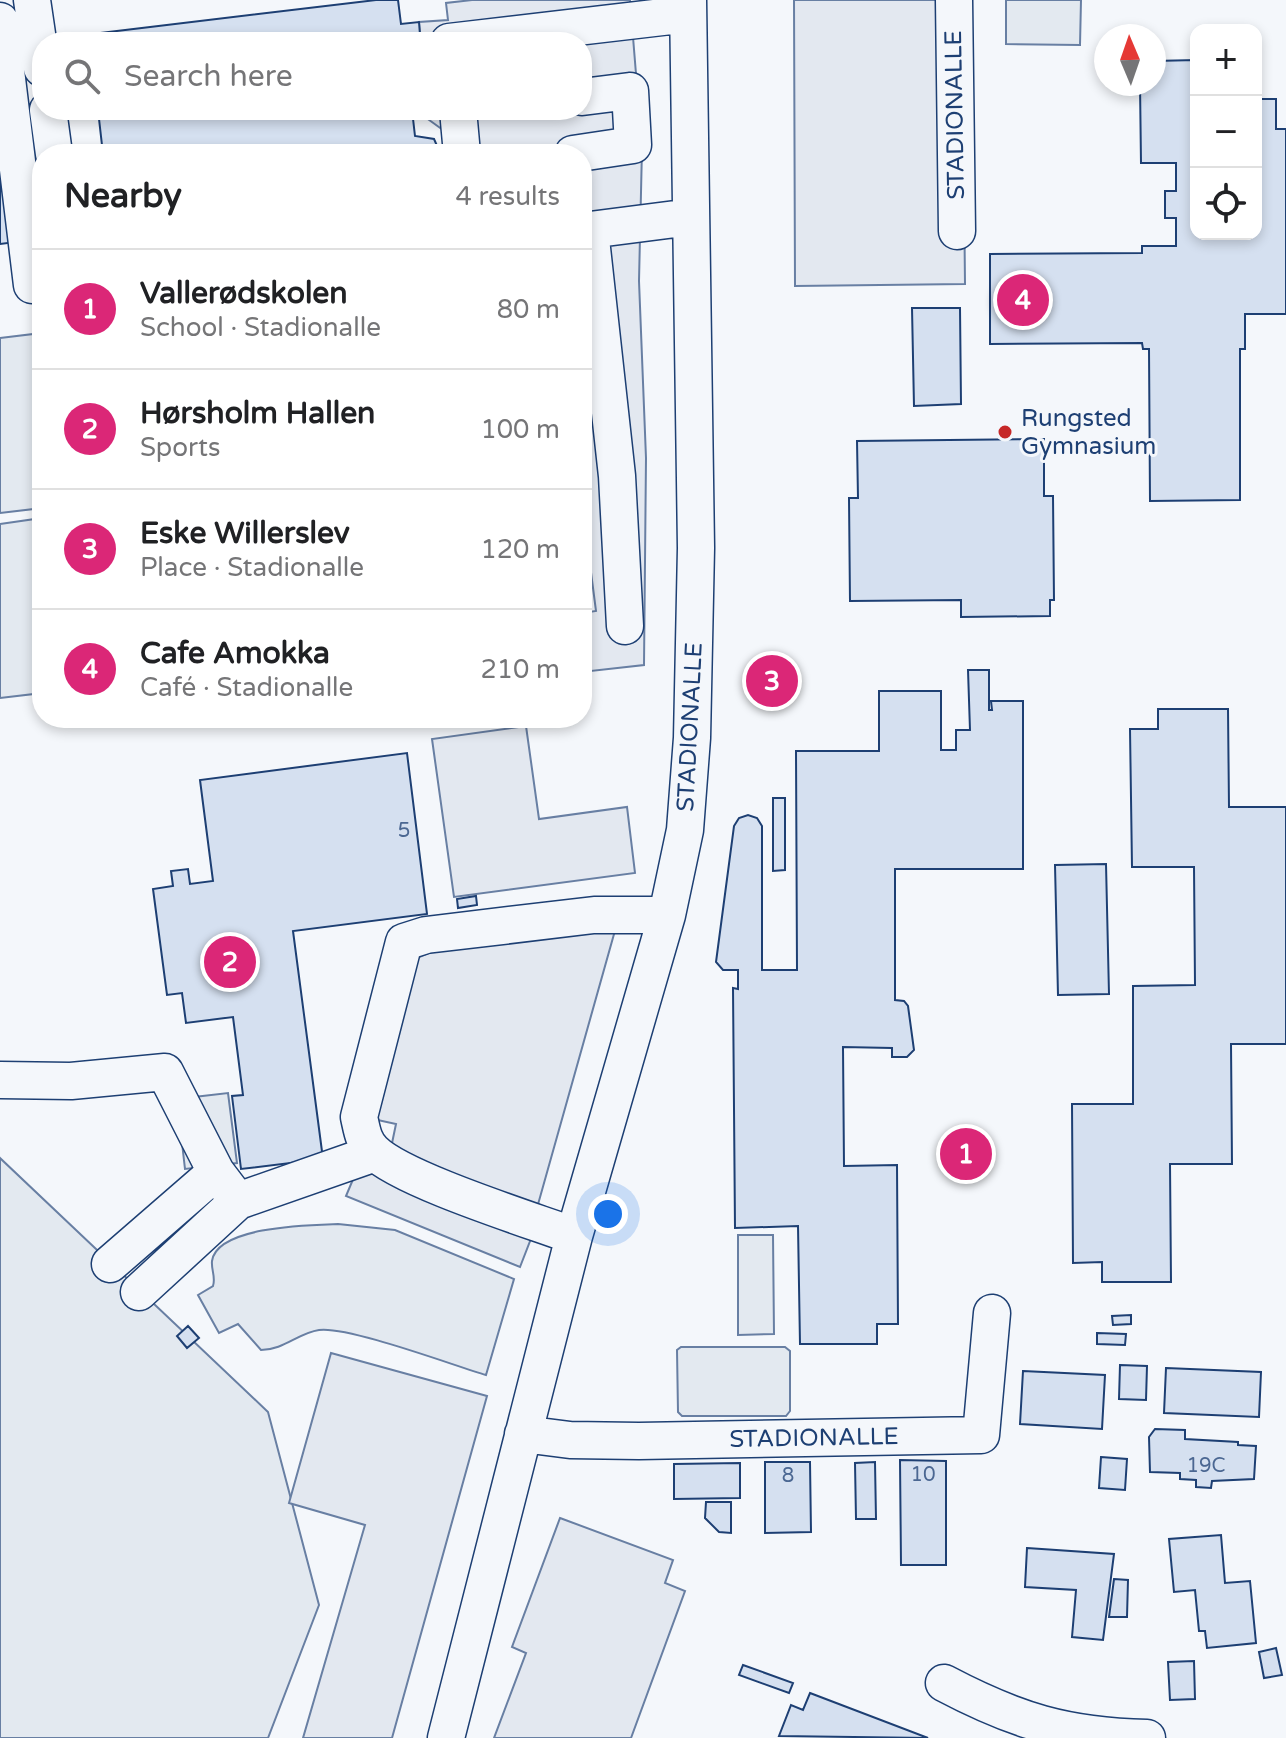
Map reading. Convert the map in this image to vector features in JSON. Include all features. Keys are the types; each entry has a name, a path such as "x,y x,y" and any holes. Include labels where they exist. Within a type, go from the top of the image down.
{"street":[{"path":"32,0 37,32"},
{"name":"STADIONALLE","path":"954,0 957,231"},
{"path":"517,32 688,7"},
{"name":"STADIONALLE","path":"446,1738 574,1236 667,915 685,830 692,738 696,529 688,7"},
{"path":"0,21 32,285"},
{"path":"592,96 630,91 633,145 592,151"},
{"path":"49,120 53,144"},
{"path":"462,144 463,120"},
{"path":"592,230 691,217"},
{"path":"592,278 617,476 625,626"},
{"path":"574,1236 426,1180 375,1153 363,1138 359,1117 404,942 426,935 594,915 667,915"},
{"path":"0,1080 71,1081 165,1072 216,1172 238,1201"},
{"path":"139,1292 238,1201 375,1153"},
{"path":"110,1264 216,1172"},
{"name":"STADIONALLE","path":"523,1434 570,1440 639,1441 981,1435 992,1313"},
{"path":"944,1683 996,1711 1087,1736 1147,1738"}],"shaded area":[{"path":"472,0 630,0 642,148 639,281 646,458 644,665 592,671 592,612 596,611 592,580 592,144 445,144 443,130 429,120 592,120 592,32 420,32 419,22 448,20 446,3"},
{"path":"794,0 962,0 965,284 795,286"},
{"path":"1006,0 1081,0 1080,45 1006,44"},
{"path":"32,334 32,509 0,513 0,338"},
{"path":"32,519 32,694 0,698 0,524"},
{"path":"526,728 539,819 627,807 635,873 454,897 432,739"},
{"path":"616,927 537,1208 391,1148 396,1124 373,1119 417,958 433,951"},
{"path":"228,1093 237,1163 185,1169 177,1099"},
{"path":"0,1158 268,1412 319,1605 268,1738 0,1738"},
{"path":"359,1165 532,1236 520,1267 346,1196"},
{"path":"338,1224 395,1230 514,1279 486,1375 376,1340 333,1330 311,1332 277,1347 261,1350 238,1324 219,1333 198,1295 213,1286 212,1261 218,1249 247,1234"},
{"path":"738,1235 773,1235 774,1334 738,1335"},
{"path":"681,1347 785,1347 790,1351 790,1411 786,1416 682,1416 678,1412 677,1350"},
{"path":"331,1353 487,1396 392,1738 303,1738 365,1525 289,1503"},
{"path":"560,1518 673,1560 665,1583 685,1591 631,1738 494,1738 526,1653 512,1647"}],"building":[{"path":"376,0 398,0 401,24 419,22 420,32 109,32"},
{"path":"1190,60 1190,240 1262,240 1262,99 1276,99 1276,129 1286,129 1286,314 1245,314 1245,349 1240,349 1240,500 1150,501 1149,349 1143,349 1142,343 990,344 990,254 1142,253 1142,246 1176,246 1176,218 1165,218 1165,191 1176,191 1176,163 1141,163 1140,96 1166,96 1166,61"},
{"path":"0,116 16,242 0,244"},
{"path":"99,120 413,120 415,136 434,139 436,144 102,144"},
{"path":"912,308 960,308 961,404 914,406"},
{"path":"1044,439 1044,496 1053,496 1054,600 1050,600 1050,616 961,617 961,600 850,601 849,498 858,498 857,441"},
{"path":"968,670 989,670 989,710 992,710 991,701 1023,701 1023,869 895,869 895,1000 904,1001 908,1006 914,1050 907,1057 892,1057 892,1048 843,1047 844,1166 897,1165 898,1324 877,1324 877,1344 800,1344 798,1226 735,1228 733,988 738,989 738,970 723,970 716,962 734,826 739,818 748,815 757,818 762,826 762,970 797,970 796,751 879,751 879,691 941,691 941,750 956,750 956,730 970,730"},
{"path":"1158,709 1228,709 1229,807 1286,807 1286,1044 1231,1044 1232,1164 1170,1164 1171,1282 1102,1282 1102,1262 1073,1263 1072,1104 1133,1104 1133,986 1195,985 1194,867 1132,867 1130,729 1158,729"},
{"path":"407,753 427,914 293,931 323,1159 241,1169 232,1096 243,1095 233,1017 186,1023 182,993 167,995 153,889 173,886 171,871 188,869 190,884 213,881 200,780"},
{"path":"773,798 785,798 785,870 773,871"},
{"path":"1106,864 1109,994 1058,995 1055,865"},
{"path":"476,896 477,905 458,908 457,899"},
{"path":"1131,1315 1131,1324 1113,1325 1112,1316"},
{"path":"188,1326 199,1338 187,1348 177,1336"},
{"path":"1097,1333 1126,1334 1125,1345 1097,1344"},
{"path":"1120,1365 1147,1366 1146,1400 1119,1399"},
{"path":"1166,1368 1261,1372 1259,1417 1164,1413"},
{"path":"1023,1371 1105,1375 1102,1429 1020,1424"},
{"path":"1155,1429 1185,1430 1185,1439 1256,1446 1254,1479 1212,1481 1211,1488 1196,1487 1196,1480 1180,1479 1180,1473 1150,1472 1149,1437"},
{"path":"1101,1457 1127,1459 1125,1490 1099,1488"},
{"path":"900,1460 946,1461 946,1565 901,1565"},
{"path":"765,1462 810,1462 811,1532 765,1533"},
{"path":"875,1462 876,1519 856,1519 855,1463"},
{"path":"740,1463 740,1498 674,1499 674,1464"},
{"path":"706,1502 731,1502 731,1533 719,1532 705,1518"},
{"path":"1221,1535 1225,1583 1250,1581 1256,1643 1207,1648 1205,1631 1199,1631 1195,1590 1174,1592 1169,1539"},
{"path":"1027,1548 1114,1554 1103,1640 1072,1637 1076,1590 1025,1587"},
{"path":"1114,1579 1128,1580 1127,1617 1109,1617"},
{"path":"1276,1648 1282,1675 1264,1678 1259,1652"},
{"path":"1194,1661 1195,1699 1170,1700 1168,1662"},
{"path":"743,1665 793,1683 789,1693 739,1675"},
{"path":"810,1693 928,1738 779,1736 791,1705 803,1710"}],"place":[{"name":"Cafe Amokka","path":"1023,300"},
{"name":"Rungsted Gymnasium","path":"1005,432"},
{"name":"Eske Willerslev","path":"772,681"},
{"name":"Hørsholm Hallen","path":"230,962"},
{"name":"Vallerødskolen","path":"966,1154"}]}
